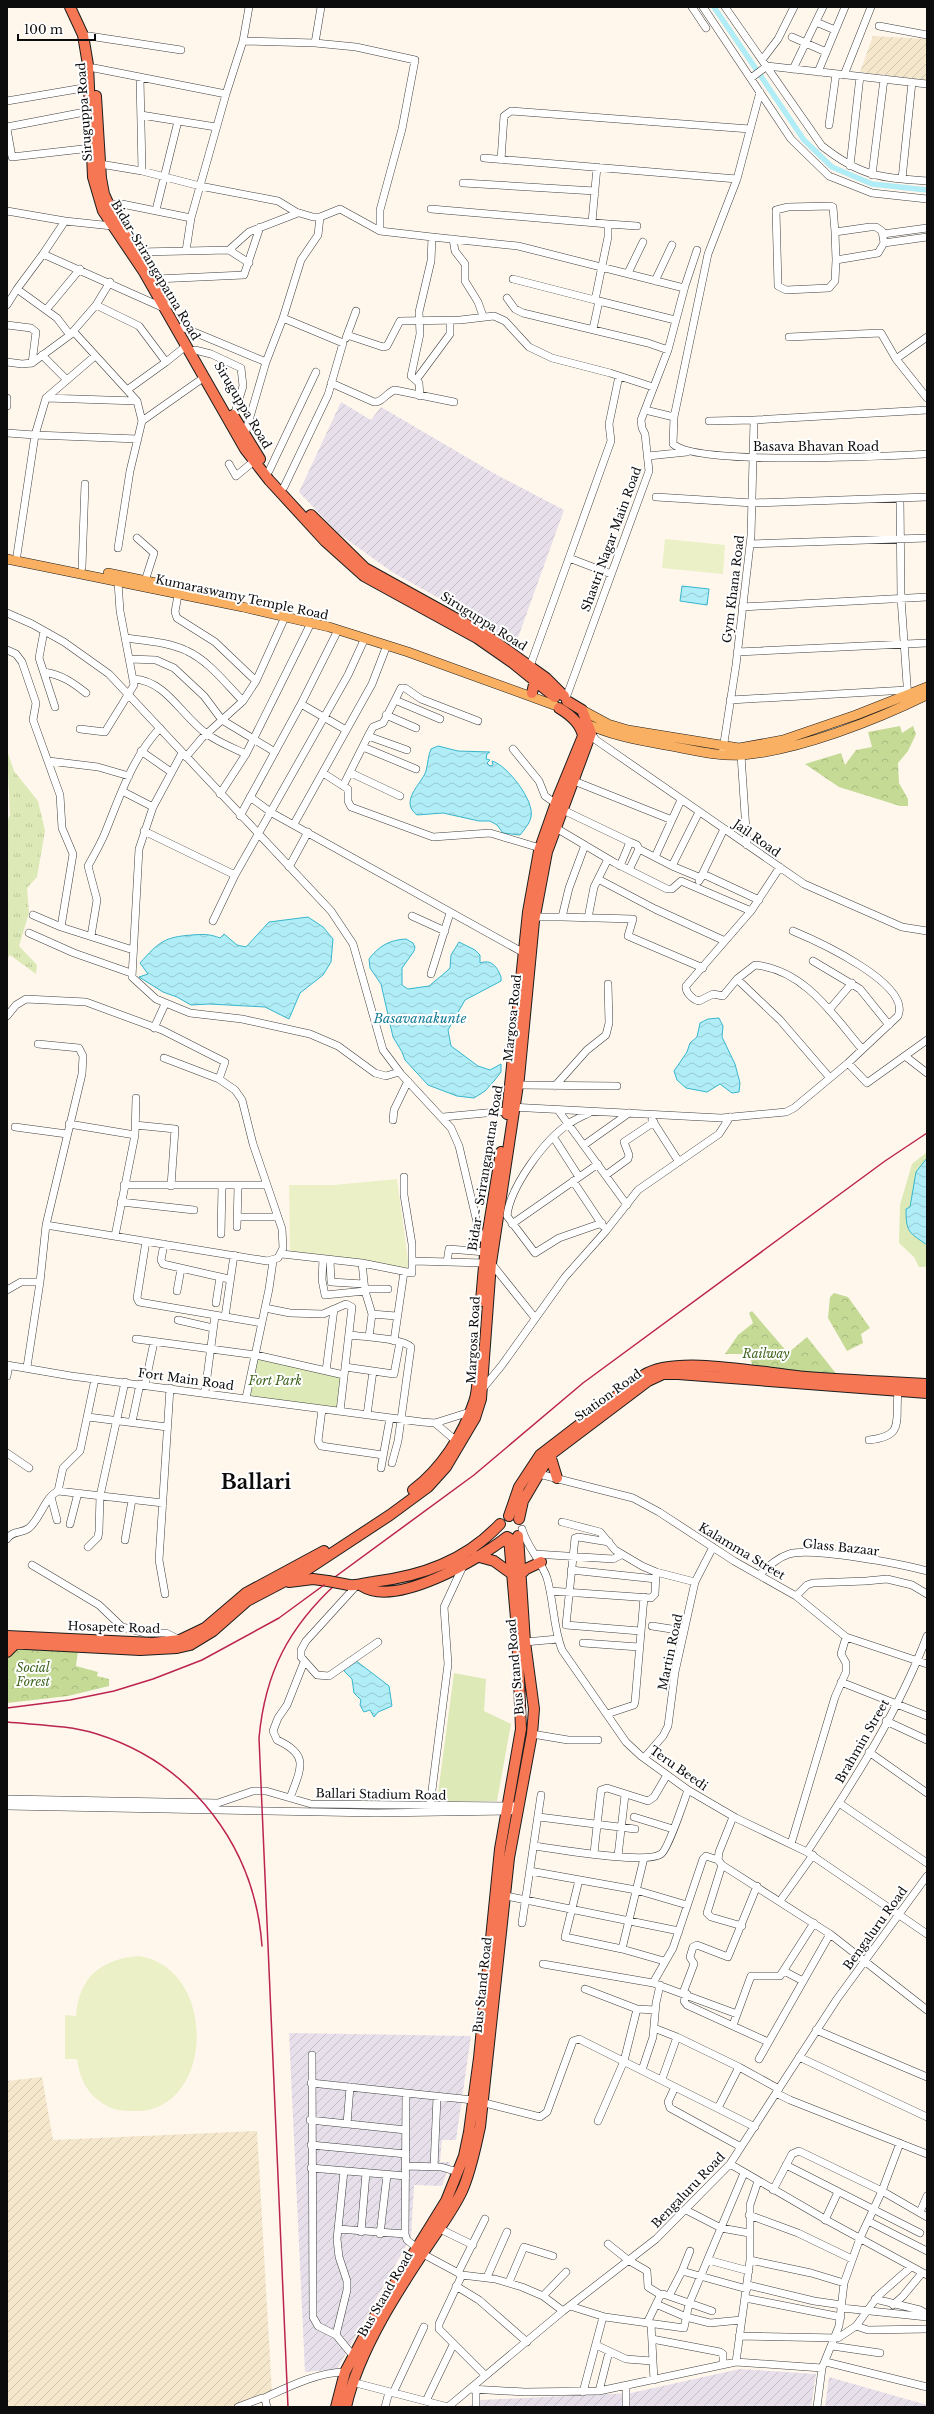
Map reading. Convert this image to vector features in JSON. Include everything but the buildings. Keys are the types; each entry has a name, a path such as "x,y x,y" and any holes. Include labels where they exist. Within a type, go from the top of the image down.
{"highway":[{"name":"Bidar-Srirangapatna Road","path":"70,7 86,36 91,148 96,191 112,226 167,306 191,348 203,378 254,461 269,480 325,540 364,576 477,638 535,680 561,702"},
{"name":"Siruguppa Road","path":"77,7 94,68 100,164 103,186 109,204 156,279 167,306 182,327 191,348 269,471 365,568 474,628 530,666 553,684 561,702"},
{"path":"534,695 535,680"},
{"path":"561,702 582,710 587,732"},
{"path":"561,702 587,732"},
{"name":"Margosa Road","path":"510,1109 518,1085 535,917 547,852 556,828 559,806 574,781 587,732"},
{"name":"Bidar - Srirangapatna Road","path":"325,1554 421,1484 436,1470 474,1411 488,1253 510,1109 528,912 540,848 559,806 581,742 587,732"},
{"name":"Margosa Road","path":"474,1411 481,1399 484,1387 488,1253"},
{"name":"Station Road","path":"509,1516 514,1499 546,1449 651,1370 721,1368 853,1380 927,1384"},
{"name":"Station Road","path":"519,1518 532,1473 550,1454 648,1381 666,1370 898,1392 927,1393"},
{"path":"275,1581 301,1568 390,1515 437,1479 463,1440 474,1411"},
{"path":"550,1454 557,1478"},
{"path":"301,1568 321,1578 371,1591 386,1592 408,1588 442,1576 514,1535 519,1518 509,1516 503,1519 492,1533 465,1554 430,1570 392,1580 370,1582 356,1586"},
{"path":"500,1524 501,1532 514,1535"},
{"name":"Bus Stand Road","path":"336,2407 346,2372 396,2281 440,2229 462,2190 472,2164 484,2102 506,1896 512,1809 521,1719 517,1574 511,1562 514,1535"},
{"name":"Bus Stand Road","path":"346,2407 352,2382 446,2201 464,2156 473,2100 493,1908 512,1809 532,1734 534,1709 517,1574 514,1535"},
{"path":"321,1578 325,1554"},
{"path":"476,1556 494,1561 517,1574 526,1569 538,1558"},
{"path":"275,1581 321,1578"},
{"name":"Hosapete Road","path":"10,1639 153,1643 180,1640 205,1628 246,1593 275,1581"},
{"name":"Hosapete Road","path":"10,1639 126,1650 161,1650 190,1645 213,1631 247,1601 275,1581"},
{"path":"7,1652 10,1639"},
{"path":"493,1908 504,1909"}],"main road":[{"name":"Kumaraswamy Temple Road","path":"7,554 82,567 329,622 391,640 516,686 534,695"},
{"name":"Kumaraswamy Temple Road","path":"7,560 311,623 387,645 534,695"},
{"path":"582,710 606,728 628,739 723,750 741,755 804,742 908,697 927,687"},
{"path":"534,695 561,702"},
{"path":"723,750 783,740 908,697 927,695"},
{"path":"587,732 606,728"}],"street":[{"path":"186,251 191,218 216,127 243,41 249,7"},
{"path":"315,43 321,7"},
{"path":"692,7 706,28"},
{"path":"703,7 753,76 760,92 792,139 829,176 872,193 927,199"},
{"path":"725,7 764,65 822,146 850,166 872,175 927,181"},
{"path":"753,76 764,65 794,7"},
{"path":"793,69 823,7"},
{"path":"818,72 845,7"},
{"path":"844,74 871,7"},
{"path":"816,22 835,30"},
{"path":"879,26 927,35"},
{"path":"86,36 181,50"},
{"path":"792,37 826,52"},
{"path":"243,41 315,43 356,47 415,60 402,129 380,210 380,231"},
{"path":"764,65 927,84"},
{"path":"94,68 226,94"},
{"path":"829,125 836,74"},
{"path":"850,166 860,76"},
{"path":"140,78 142,171"},
{"path":"872,175 884,79"},
{"path":"902,179 912,82"},
{"path":"7,101 89,87"},
{"path":"693,452 681,449 673,444 674,417 708,254 737,179 760,92"},
{"path":"90,111 7,128 12,158 91,148"},
{"path":"502,160 504,116 511,111 750,129"},
{"path":"141,115 216,127"},
{"path":"156,210 178,121"},
{"path":"484,158 737,179"},
{"path":"100,164 142,171 200,186 278,201 298,213 320,217 340,209 380,231 518,246 684,288"},
{"path":"592,222 597,167"},
{"path":"463,183 595,191"},
{"path":"109,204 156,210 191,218"},
{"path":"788,207 833,207 836,260 836,281 829,288 786,290 778,286 776,210 788,207"},
{"path":"432,210 637,226"},
{"path":"7,211 65,221 112,226"},
{"path":"229,250 244,236 260,227 298,213"},
{"path":"245,434 266,362 283,318 301,260 318,235 320,217"},
{"path":"7,305 65,221"},
{"path":"593,329 600,266 608,237 608,224"},
{"path":"156,279 241,276 245,273 249,263 260,227"},
{"path":"835,232 876,227 883,234 884,243 878,253 836,260"},
{"path":"883,234 927,228"},
{"path":"884,243 927,236"},
{"path":"420,396 420,386 411,376 420,334 419,312 432,260 432,237"},
{"path":"453,239 455,251 465,264 465,281 478,302 483,316"},
{"path":"628,273 643,242"},
{"path":"655,281 672,245"},
{"path":"140,252 229,250 249,263"},
{"name":"Shastri Nagar Main Road","path":"561,702 649,471 646,434 641,425 653,387 668,350 684,288 697,250"},
{"path":"43,254 167,306"},
{"path":"46,310 80,270"},
{"path":"513,278 675,320"},
{"path":"7,362 22,364 32,363 72,334 96,305 110,282"},
{"path":"17,289 57,318 95,356 137,402 142,421 130,471 118,548"},
{"path":"507,298 515,309 523,313 593,329 668,350"},
{"path":"96,305 139,326 166,362"},
{"path":"284,487 315,426 331,383 343,343 356,311"},
{"path":"347,336 383,347 387,346 400,321 420,322 494,316 502,319 529,347 552,358 653,387"},
{"path":"283,318 343,343"},
{"path":"416,380 450,334 450,320"},
{"path":"7,325 35,329 32,363"},
{"path":"182,327 266,362"},
{"path":"789,337 881,333 896,359 927,398"},
{"path":"896,359 927,337"},
{"path":"127,390 166,362 191,348 211,354 241,368 244,386 234,416"},
{"path":"42,355 67,380"},
{"path":"17,555 35,436 46,398 95,356"},
{"path":"269,471 316,372"},
{"path":"530,666 611,441 609,424 619,376"},
{"path":"142,421 203,378"},
{"path":"331,383 374,402 379,402 388,393 395,390 454,402"},
{"path":"7,398 7,406"},
{"path":"46,398 137,402"},
{"path":"645,410 674,417"},
{"path":"709,421 754,423 927,410"},
{"name":"Gym Khana Road","path":"723,750 750,544 753,503 754,423"},
{"path":"7,433 35,436 138,440"},
{"path":"648,456 693,452"},
{"name":"Basava Bhavan Road","path":"693,452 754,458 850,458 927,454"},
{"path":"229,464 236,476 254,461"},
{"path":"82,567 86,484"},
{"path":"656,497 753,503 927,497"},
{"path":"730,700 908,697 901,598 900,498"},
{"path":"137,538 154,553 145,581"},
{"path":"750,544 927,538"},
{"path":"569,558 611,574"},
{"path":"80,729 105,732 117,711 130,696 134,686 134,678 120,611 118,582"},
{"path":"178,595 175,612 177,618 215,642 256,681"},
{"path":"742,607 927,597"},
{"path":"7,614 44,631 91,660 130,696 240,816 331,911 348,935 357,959 383,1050 399,1072 443,1117 451,1128 459,1146 480,1235 488,1253 535,1318"},
{"path":"285,617 256,681 243,701 184,755 171,772 153,807 139,849 131,973 136,981 156,999 165,1004 202,1016 242,1019 310,1034 338,1046 369,1069 381,1075 392,1075 399,1072"},
{"path":"220,794 253,741 311,623"},
{"path":"240,816 301,704 338,630"},
{"path":"44,631 39,658 55,707"},
{"path":"126,638 164,644 188,651 207,665 243,701"},
{"path":"213,920 235,875 272,813 348,675 365,638"},
{"path":"737,652 904,646 927,643"},
{"path":"294,824 372,684 387,645"},
{"path":"7,650 16,654 22,662 36,703 33,720 60,795 62,828 73,854 61,927"},
{"path":"130,659 156,660 174,668 204,696 222,720 253,741 275,752"},
{"path":"44,672 58,674 86,693"},
{"path":"134,678 145,679 157,685 207,734 246,754"},
{"path":"343,786 351,773 373,727 383,723 401,688 405,688 421,699 478,721"},
{"path":"395,700 440,719"},
{"path":"301,704 346,730"},
{"path":"386,715 416,728"},
{"path":"91,936 97,900 88,866 105,834 122,791 141,751 160,728"},
{"name":"Jail Road","path":"587,732 596,740 681,800 804,884 902,927 927,931"},
{"path":"368,736 407,750"},
{"path":"363,747 416,769"},
{"path":"513,749 539,782 545,796 559,806 638,845 639,850 629,870"},
{"path":"141,751 171,772"},
{"path":"741,755 747,845"},
{"path":"49,761 98,767 129,776"},
{"path":"323,773 348,789 348,801 351,808 432,837 490,833 540,848"},
{"path":"351,773 400,796"},
{"path":"574,781 672,820"},
{"path":"122,791 153,807"},
{"path":"250,797 272,813 524,953"},
{"path":"655,857 681,800"},
{"path":"672,866 699,812"},
{"path":"556,828 620,866 666,889 672,889 681,881 750,911"},
{"path":"696,887 724,829"},
{"path":"144,832 235,875"},
{"path":"288,867 308,832"},
{"path":"620,866 630,842"},
{"path":"562,917 569,888 585,845"},
{"path":"639,850 672,866 702,876 759,900"},
{"path":"588,918 598,879 608,859"},
{"path":"780,868 759,900 686,988 697,1001 713,994 723,996 737,980 755,965 784,973 810,989 862,1050"},
{"path":"598,879 655,909 725,941"},
{"path":"431,974 450,913"},
{"path":"34,915 61,927 133,950"},
{"path":"412,916 445,931"},
{"path":"535,917 633,919 628,936 703,968"},
{"path":"443,1117 510,1109 730,1117 786,1112 848,1063 889,1025 898,1016 900,1006 886,984 840,953 793,931"},
{"path":"29,933 74,953 131,973"},
{"path":"813,961 860,989 889,1025"},
{"path":"737,980 780,1020 830,1078"},
{"path":"829,1010 852,983"},
{"path":"555,1086 587,1050 606,1035 609,1023 608,984"},
{"path":"7,1016 20,1001 26,999 72,1000 92,1004 154,1028 225,1062 219,1079"},
{"path":"154,1028 165,1004"},
{"path":"848,1063 867,1084 927,1040"},
{"path":"27,1367 40,1282 46,1224 82,1074 83,1051 74,1046 38,1044"},
{"path":"905,1056 927,1073"},
{"path":"164,1058 219,1079 235,1090 242,1100 252,1144 284,1238 282,1254"},
{"path":"393,1120 394,1110 408,1081"},
{"path":"518,1085 617,1086"},
{"path":"115,1236 135,1136 136,1098"},
{"path":"558,1110 569,1123 628,1206"},
{"path":"591,1112 569,1123 541,1150 519,1182 507,1216 535,1253 559,1238 602,1223"},
{"path":"584,1145 629,1113"},
{"path":"648,1115 679,1162"},
{"path":"484,1387 574,1266 628,1206 638,1190 724,1130 730,1117"},
{"path":"606,1175 628,1159 629,1155 624,1142 654,1122"},
{"path":"69,1124 135,1136"},
{"path":"136,1125 175,1129 171,1186"},
{"path":"14,1127 67,1134"},
{"path":"554,1138 602,1223 605,1232"},
{"path":"512,1224 598,1164"},
{"path":"46,1224 272,1261 282,1254 362,1263 404,1272 413,1272 414,1261 404,1195 404,1177"},
{"path":"124,1185 266,1185"},
{"path":"222,1186 222,1234"},
{"path":"237,1227 238,1186"},
{"path":"121,1202 194,1210"},
{"path":"237,1217 278,1217"},
{"path":"146,1241 138,1298 139,1302 262,1323"},
{"path":"164,1244 161,1262 181,1269 229,1279"},
{"path":"447,1262 449,1249 488,1253"},
{"path":"414,1261 447,1262 488,1253"},
{"path":"225,1317 229,1279 234,1255"},
{"path":"322,1259 322,1280 325,1294 365,1288"},
{"path":"330,1260 331,1282 365,1288 388,1289"},
{"path":"246,1398 265,1308 272,1261"},
{"path":"362,1263 365,1288 372,1314 369,1337"},
{"path":"176,1291 181,1269"},
{"path":"345,1367 394,1374 397,1342 396,1316 404,1272"},
{"path":"216,1303 220,1277"},
{"path":"7,1290 21,1282 40,1282"},
{"path":"265,1308 306,1314 323,1314 346,1304 352,1308 340,1411"},
{"path":"326,1371 334,1309"},
{"path":"372,1314 396,1316"},
{"path":"205,1392 215,1316"},
{"path":"178,1320 213,1328"},
{"path":"350,1335 397,1342 408,1345 411,1350 401,1419 392,1463"},
{"path":"136,1339 256,1355 344,1375"},
{"path":"132,1422 154,1342"},
{"path":"7,1374 8,1365"},
{"name":"Fort Main Road","path":"8,1365 95,1379 205,1392 390,1418 435,1422 474,1411"},
{"path":"367,1414 373,1371"},
{"path":"7,1539 10,1531 29,1528 51,1497 58,1491 63,1468 80,1452 95,1379"},
{"path":"88,1547 98,1537 100,1496 124,1382"},
{"path":"165,1594 159,1560 170,1388"},
{"path":"869,1440 887,1438 894,1430 898,1392"},
{"path":"322,1409 318,1441 321,1446 383,1455"},
{"path":"88,1417 167,1427"},
{"path":"381,1468 390,1418"},
{"path":"435,1422 456,1440"},
{"path":"7,1453 29,1468"},
{"name":"Kalamma Street","path":"532,1473 633,1498 796,1596 846,1637 927,1664"},
{"path":"58,1491 163,1503"},
{"path":"70,1524 78,1493"},
{"path":"51,1497 56,1520"},
{"path":"125,1540 132,1500"},
{"path":"562,1522 600,1532 621,1555 656,1576"},
{"name":"Teru Beedi","path":"514,1535 525,1537 538,1558 550,1591 554,1624 558,1639 568,1659 626,1742 644,1758 688,1790 733,1817 810,1854 927,1934"},
{"path":"566,1625 572,1555 576,1537 608,1542"},
{"name":"Martin Road","path":"644,1758 663,1736 668,1726 675,1672 695,1582 713,1547"},
{"name":"Glass Bazaar","path":"759,1575 780,1558 790,1554 805,1552 871,1560 927,1571"},
{"path":"538,1558 572,1555 614,1559 621,1555"},
{"path":"32,1565 98,1606 122,1627 146,1633 166,1633 180,1640"},
{"path":"430,1806 448,1664 444,1607 461,1566"},
{"path":"571,1570 656,1576 695,1582"},
{"path":"550,1591 568,1591 644,1598 655,1596 656,1576"},
{"path":"796,1596 807,1585 813,1583 866,1582 888,1578 912,1585 927,1594"},
{"path":"356,1586 306,1641 301,1650 304,1662 318,1675 323,1677 329,1676 378,1642"},
{"path":"607,1714 634,1705 636,1702 640,1631 644,1598"},
{"path":"554,1624 640,1631"},
{"path":"652,1626 684,1631"},
{"name":"Brahmin Street","path":"780,1901 810,1854 896,1705 918,1661 927,1636"},
{"path":"791,1844 847,1667 841,1654 846,1637"},
{"path":"525,1642 558,1639"},
{"path":"583,1643 639,1647"},
{"path":"290,1798 300,1765 299,1757 293,1747 277,1740 273,1730 286,1705 304,1662"},
{"path":"841,1682 927,1716"},
{"path":"886,1721 927,1740"},
{"path":"532,1734 568,1740 598,1740"},
{"path":"869,1752 927,1793"},
{"path":"594,1853 601,1790 606,1788 645,1801 651,1800 667,1774"},
{"path":"534,1846 618,1856 644,1858 656,1857 665,1850 688,1790"},
{"name":"Ballari Stadium Road","path":"7,1799 162,1807 218,1803 253,1791 266,1791 311,1804 512,1809"},
{"path":"618,1856 625,1794"},
{"path":"522,1923 541,1796"},
{"path":"839,1803 927,1863"},
{"name":"Ballari Stadium Road","path":"7,1806 162,1807 376,1813 512,1809"},
{"path":"539,1817 636,1828"},
{"path":"634,1817 673,1828"},
{"path":"733,1817 719,1852 720,1863 707,1913 711,1917 742,1926"},
{"path":"642,2070 654,2028 657,1984 664,1961 673,1948 704,1857 720,1863 814,1923 927,2010"},
{"path":"622,1949 644,1858"},
{"path":"530,1871 636,1890 687,1905"},
{"name":"Bengaluru Road","path":"448,2407 474,2389 485,2375 563,2311 656,2239 730,2164 816,2030 898,1914 927,1876"},
{"path":"579,1880 565,1937 622,1949 664,1961"},
{"path":"757,1886 742,1926 728,1957 697,1945 693,1947 690,1957 694,1964 684,2001 687,2005 733,2024 768,2042"},
{"path":"506,1896 679,1931"},
{"path":"733,2024 751,1976 778,1978 814,1923"},
{"path":"759,2059 830,1934"},
{"path":"543,1964 657,1984 737,2014"},
{"path":"784,1971 803,1981"},
{"path":"585,1989 638,2009 655,2010"},
{"path":"598,2121 624,2062 638,2009"},
{"path":"654,2028 739,2067 790,2100 927,2154"},
{"path":"816,2030 927,2077"},
{"path":"662,2079 676,2037"},
{"path":"311,2083 473,2100 536,2117 545,2115 576,2039 584,2041 624,2062 662,2079 755,2127"},
{"path":"312,2056 310,2120 313,2317 318,2326 336,2335 354,2357"},
{"path":"799,2057 927,2116"},
{"path":"718,2108 739,2067"},
{"path":"347,2124 350,2087"},
{"path":"675,2087 668,2102 670,2108 741,2147"},
{"path":"406,2094 405,2234 407,2240 420,2251 460,2274 509,2282 543,2296 563,2311"},
{"path":"434,2167 437,2097"},
{"path":"310,2120 406,2130"},
{"path":"817,2407 824,2365 841,2317 844,2283 860,2238 882,2191 900,2143"},
{"path":"311,2145 406,2154"},
{"path":"773,2190 793,2152 799,2151 882,2191 927,2217"},
{"path":"730,2164 825,2220 925,2274 893,2305"},
{"path":"786,2165 920,2233"},
{"path":"406,2166 434,2167 458,2172"},
{"path":"311,2168 406,2176"},
{"path":"336,2335 347,2290 347,2281 337,2248 344,2171"},
{"path":"361,2232 366,2173"},
{"path":"570,2306 603,2317 682,2328 689,2304 744,2173"},
{"path":"380,2234 387,2175"},
{"path":"736,2362 750,2260 749,2215 758,2181"},
{"path":"825,2220 838,2192"},
{"path":"920,2212 927,2196"},
{"path":"686,2210 721,2228 749,2232"},
{"path":"749,2215 798,2233 852,2259"},
{"path":"485,2219 460,2274 439,2326 440,2332 485,2375"},
{"path":"868,2221 927,2252"},
{"path":"338,2228 380,2234 405,2234"},
{"path":"440,2229 473,2245"},
{"path":"487,2278 507,2232"},
{"path":"608,2244 628,2260 647,2271 648,2287 661,2295 669,2296 712,2311"},
{"path":"509,2282 524,2247 552,2256"},
{"path":"669,2296 690,2252"},
{"path":"708,2260 749,2271"},
{"path":"750,2260 811,2273 844,2283"},
{"path":"833,2342 856,2326 875,2299 911,2267"},
{"path":"682,2271 701,2278 867,2312 926,2317"},
{"path":"543,2296 566,2272"},
{"path":"456,2286 479,2300 527,2342"},
{"path":"654,2380 652,2339 649,2324 661,2295"},
{"path":"745,2298 841,2317"},
{"path":"875,2299 893,2305 920,2310 925,2313 926,2317"},
{"path":"656,2304 686,2317 710,2322 741,2320"},
{"path":"583,2392 603,2317"},
{"path":"856,2326 868,2330 927,2329"},
{"path":"385,2407 424,2327"},
{"path":"739,2336 808,2336 880,2353"},
{"path":"652,2339 720,2352 723,2354 723,2364"},
{"path":"426,2401 453,2345"},
{"path":"596,2345 626,2359 652,2361"},
{"path":"599,2390 609,2352"},
{"path":"476,2407 474,2389 583,2392 626,2386 736,2362 824,2365 926,2385"},
{"path":"238,2407 319,2376 336,2372 346,2372"},
{"path":"352,2382 448,2407"},
{"path":"626,2386 626,2407"},
{"path":"264,2398 267,2407"}],"shaded area":[{"path":"873,36 927,39 927,80 860,72"},
{"path":"341,402 371,420 381,407 497,475 564,510 515,646 453,606 392,572 338,533 299,492"},
{"path":"289,2033 471,2036 456,2140 442,2140 440,2162 450,2162 442,2186 414,2185 411,2237 337,2369 305,2372"},
{"path":"42,2077 53,2140 257,2131 272,2394 234,2407 7,2407 7,2081"},
{"path":"740,2369 816,2374 811,2407 467,2407 480,2400 631,2393"},
{"path":"829,2377 927,2405 927,2407 825,2407"}],"green space":[{"path":"665,539 725,545 723,574 662,568"},
{"path":"900,726 902,733 913,726 916,734 908,751 898,763 899,783 908,799 908,806 900,806 839,787 805,764 841,753 845,765 856,750 872,747 868,732"},
{"path":"7,750 14,771 38,801 45,831 37,877 27,888 29,913 19,946 37,965 36,974 10,955 7,959 7,822 10,815"},
{"path":"927,1152 927,1267 919,1267 914,1257 899,1243 900,1205 912,1164"},
{"path":"397,1179 409,1268 290,1252 289,1185 334,1185"},
{"path":"834,1293 848,1297 870,1328 861,1334 863,1343 847,1351 828,1318 830,1297"},
{"name":"Railway","path":"752,1311 788,1353 807,1337 838,1376 754,1371 749,1354 725,1354 738,1335 753,1323 749,1313"},
{"name":"Fort Park","path":"256,1356 344,1375 340,1411 248,1397"},
{"name":"Social Forest","path":"7,1647 78,1651 76,1666 98,1672 97,1676 109,1679 109,1686 68,1696 7,1703"},
{"path":"454,1673 486,1679 484,1711 511,1724 497,1801 437,1801"},
{"path":"139,1956 165,1966 183,1985 194,2010 197,2038 192,2065 181,2088 162,2105 136,2111 115,2109 102,2103 91,2093 83,2081 77,2059 65,2059 65,2015 76,2016 78,2002 82,1991 94,1972 114,1961"}],"water":[{"path":"682,586 709,589 707,605 680,601"},
{"path":"438,746 458,751 490,752 487,754 486,759 490,760 487,763 490,766 493,765 492,761 505,769 519,784 529,802 531,817 527,826 520,835 503,833 497,825 490,821 479,821 443,813 417,815 412,810 410,804 413,793 426,771 431,749"},
{"path":"308,917 323,927 333,939 331,962 323,975 300,993 289,1019 265,1007 209,1004 191,1005 177,997 163,992 139,977 148,974 140,963 157,945 168,939 200,934 220,938 224,934 237,945 246,947 269,922"},
{"name":"Basavanakunte","path":"406,939 413,943 415,947 414,951 402,968 402,985 408,989 429,986 447,971 450,968 451,955 459,942 475,950 480,955 480,963 487,962 493,964 501,977 501,981 465,1000 448,1030 451,1046 478,1066 490,1070 501,1064 501,1072 494,1081 485,1091 474,1098 457,1096 428,1085 405,1060 393,1037 381,984 370,968 369,959 385,944"},
{"path":"719,1018 723,1026 722,1037 735,1064 740,1083 739,1092 732,1093 720,1084 707,1092 686,1088 677,1080 674,1071 687,1052 690,1043 697,1037 700,1023 708,1019"},
{"path":"927,1158 927,1245 912,1234 908,1228 906,1209 910,1207 916,1172"},
{"path":"355,1660 389,1686 392,1706 378,1712 374,1717 370,1710 364,1712 360,1705 361,1700 354,1693 352,1679 344,1671 347,1664"}],"waterway":[{"path":"714,7 804,140 832,167 872,184 927,190"}],"railway":[{"path":"7,1708 70,1700 114,1691 153,1679 202,1660 279,1618 474,1475 583,1383 885,1161 927,1133"},
{"path":"288,2407 259,1738 267,1692 282,1652 305,1616 337,1583"},
{"path":"7,1722 64,1727 97,1734 131,1748 162,1766 190,1788 213,1814 232,1844 247,1876 257,1910 262,1946"}],"district":[{"name":"Ballari","path":"256,1482"}]}
